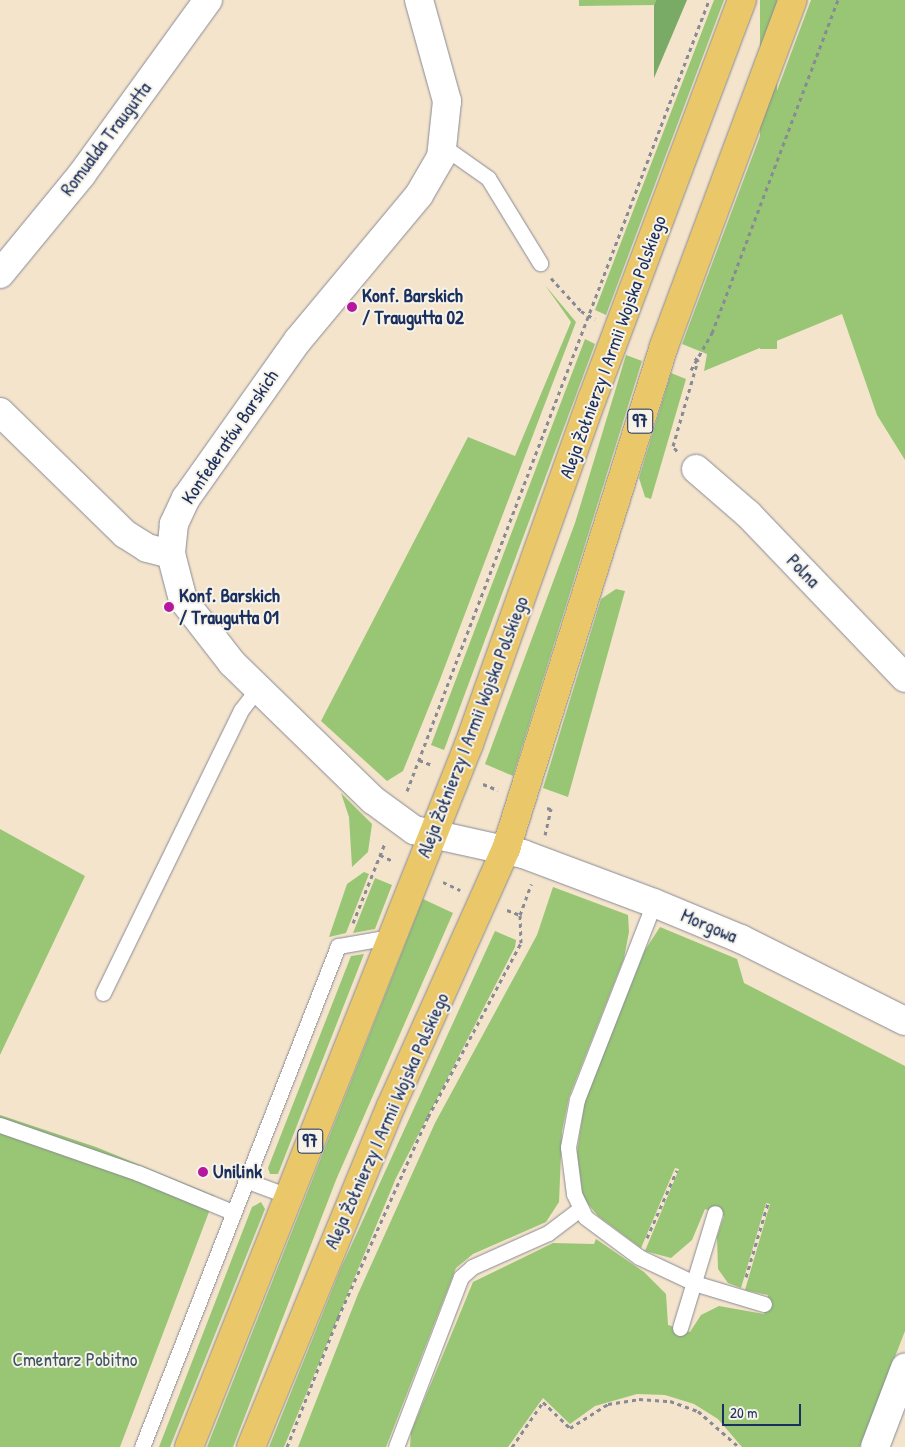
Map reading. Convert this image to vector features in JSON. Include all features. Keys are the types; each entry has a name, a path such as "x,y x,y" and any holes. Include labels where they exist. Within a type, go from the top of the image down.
{"main road":[{"name":"Aleja Żołnierzy I Armii Wojska Polskiego","path":"189,1447 390,937 433,835 742,0"},
{"name":"Aleja Żołnierzy I Armii Wojska Polskiego","path":"251,1447 388,1115 506,849 660,358 793,0"}],"street":[{"name":"Romualda Traugutta","path":"0,274 82,174 208,0"},
{"name":"Konfederatów Barskich","path":"419,0 447,101 444,147 419,195 298,340 208,463 178,515 171,554 188,609 258,688 373,800 414,830 506,849"},
{"path":"0,412 125,534 147,548 171,554"},
{"name":"Polna","path":"696,469 748,514 905,678"},
{"name":"Morgowa","path":"506,849 654,903 749,943 905,1021"},
{"path":"875,1447 905,1368"}],"lane":[{"path":"444,147 488,178 540,263"},
{"path":"103,992 241,710 258,688"},
{"path":"654,903 572,1122 569,1171 581,1208 591,1222 639,1257 694,1282 764,1304"},
{"path":"142,1447 232,1212 338,946 390,937"},
{"path":"0,1125 138,1173 232,1212"},
{"path":"245,1180 288,1196"},
{"path":"396,1447 461,1277 472,1267 548,1233 581,1208"},
{"path":"680,1328 715,1213"}],"path":[{"path":"419,760 709,0"},
{"path":"691,370 712,333 838,0"},
{"path":"338,946 350,931 380,856 520,915"},
{"path":"287,1447 428,1117 521,942 520,915 533,878"},
{"path":"650,1232 678,1170"},
{"path":"749,1266 768,1203"},
{"path":"512,1447 543,1402 570,1428 593,1410 639,1399 670,1401 698,1411 739,1447"}],"green space":[{"path":"579,0 656,0 654,5 579,6"},
{"path":"656,0 687,0 654,78 654,5"},
{"path":"714,0 724,0 606,315 595,310"},
{"path":"760,0 777,0 777,349 760,349"},
{"path":"811,0 905,0 905,460 877,415 842,314 704,371 707,354 682,344"},
{"path":"545,285 576,322 439,682 403,771 387,781 321,721 468,437 515,456 571,322"},
{"path":"585,339 595,344 444,750 431,745"},
{"path":"626,355 642,361 513,776 485,764 575,523"},
{"path":"671,373 686,379 651,499 645,497 639,478"},
{"path":"616,589 625,591 568,797 543,788 601,599"},
{"path":"341,793 372,824 368,852 352,867 349,817"},
{"path":"0,829 85,876 0,1055"},
{"path":"364,872 369,874 346,933 329,937 347,884"},
{"path":"375,878 392,885 375,929 353,933"},
{"path":"553,887 628,915 629,932 624,958 569,1097 562,1131 559,1202 546,1222 473,1254 456,1268 386,1447 298,1447 358,1294 435,1123 537,935"},
{"path":"423,899 453,913 336,1180 233,1447 207,1447"},
{"path":"660,927 737,959 744,983 905,1066 905,1331 860,1447 742,1447 718,1419 694,1404 665,1395 637,1394 595,1406 570,1424 543,1398 508,1447 410,1447 411,1432 473,1282 553,1243 594,1244 596,1239 644,1272 666,1294 668,1325 690,1332 701,1315 719,1306 764,1314 768,1295 745,1290 770,1204 766,1203 741,1288 728,1283 718,1269 717,1237 724,1216 705,1209 692,1240 671,1258 645,1251 679,1169 675,1168 641,1248 598,1216 583,1198 577,1152 585,1100 645,950"},
{"path":"495,931 516,940 515,947 396,1178 284,1447 269,1447 341,1268"},
{"path":"364,954 278,1174 270,1174 268,1168 351,956"},
{"name":"Cmentarz Pobitno","path":"0,1115 96,1147 215,1196 120,1447 0,1447"},
{"path":"261,1202 265,1209 170,1447 159,1447 252,1207"}],"place":[{"name":"Konf. Barskich / Traugutta 02","path":"352,307"},
{"name":"Konf. Barskich / Traugutta 01","path":"169,607"},
{"name":"Unilink","path":"203,1172"}]}
